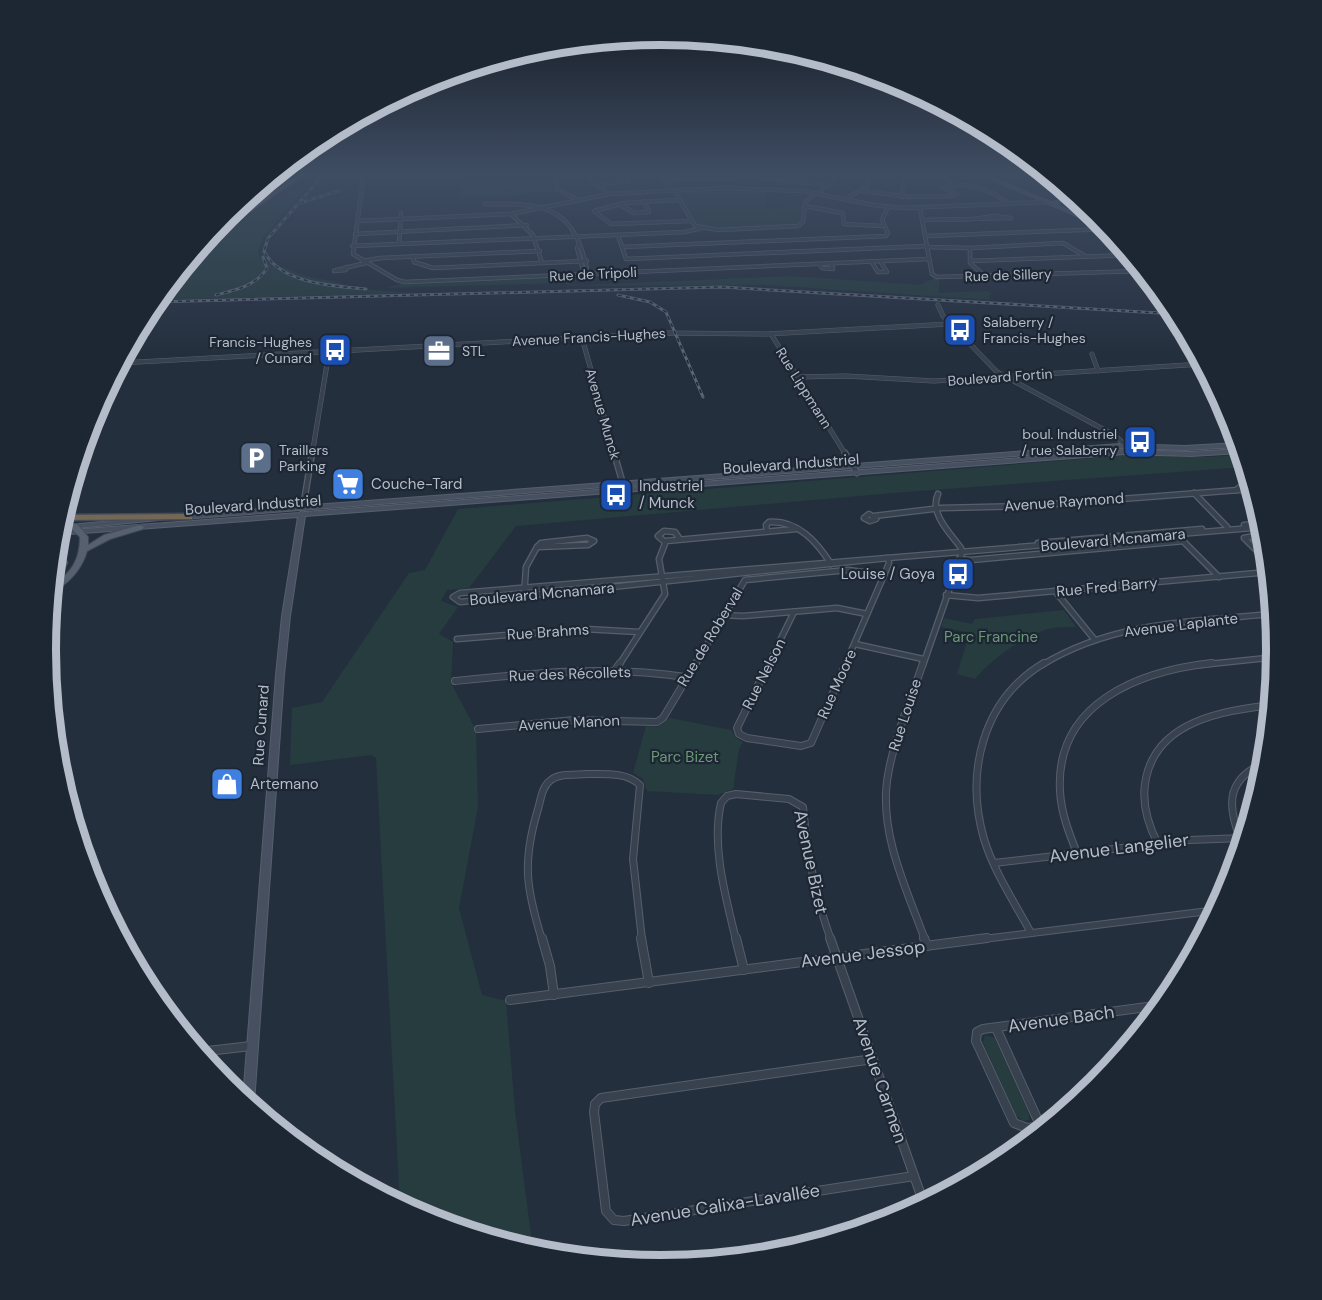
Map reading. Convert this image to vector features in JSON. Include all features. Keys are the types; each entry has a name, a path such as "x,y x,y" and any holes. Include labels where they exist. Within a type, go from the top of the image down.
{"highway":[{"path":"71,518 189,517"}],"main road":[{"path":"84,550 107,537 140,527"},
{"path":"60,583 76,570 84,550 78,529"}],"street":[{"path":"364,262 353,254 355,234 385,233"},
{"path":"399,244 400,233"},
{"path":"533,233 537,238 542,263"},
{"path":"573,233 583,248 587,261 586,275"},
{"path":"352,246 670,233"},
{"path":"730,233 735,242"},
{"path":"622,247 842,238 888,235 886,233"},
{"path":"926,233 929,259"},
{"path":"926,236 1012,233"},
{"path":"618,235 626,259 927,246 970,248 1063,243 1085,256"},
{"path":"842,238 851,249"},
{"path":"579,244 577,248 586,275"},
{"path":"970,248 970,261 985,276"},
{"path":"342,268 364,262 413,256 540,251"},
{"path":"763,253 769,266"},
{"path":"970,261 1119,255"},
{"path":"413,256 414,262 428,268 587,261"},
{"name":"Rue de Tripoli","path":"364,262 404,282 929,259"},
{"name":"Rue de Sillery","path":"929,259 932,274 937,277 1132,271"},
{"name":"Rue de Tripoli","path":"871,261 878,272 887,272 880,261"},
{"name":"Rue de Tripoli","path":"819,264 823,269 828,270 833,269 831,263"},
{"path":"938,305 941,314 993,369 1117,437 1132,452"},
{"name":"Avenue Francis-Hughes","path":"129,363 671,333 771,334 950,324"},
{"name":"Rue Lippmann","path":"771,334 855,469"},
{"name":"Avenue Munck","path":"582,338 624,487"},
{"name":"Rue Cunard","path":"249,1093 286,616 328,352"},
{"path":"1092,354 1098,371"},
{"name":"Boulevard Fortin","path":"798,377 846,376 929,381 1194,365"},
{"name":"Boulevard Industriel","path":"69,529 140,527 1127,446 1185,448 1230,445"},
{"name":"Boulevard Industriel","path":"855,469 1132,452 1185,454 1232,451"},
{"name":"Avenue Raymond","path":"874,516 935,509 1029,506 1244,489"},
{"path":"1194,493 1227,527"},
{"path":"938,494 934,502 935,509 962,552"},
{"name":"Boulevard Industriel","path":"68,531 189,517 302,512"},
{"path":"767,531 767,523 776,520 786,522 814,541 835,571"},
{"name":"Boulevard Mcnamara","path":"1175,533 1253,526"},
{"name":"Boulevard Mcnamara","path":"662,578 641,585 460,602 453,597 459,593 523,587 970,553 1253,526"},
{"path":"665,542 680,538 796,529"},
{"path":"665,542 658,536 663,531 675,532 680,538"},
{"path":"1175,533 1219,577"},
{"path":"1255,535 1244,537 1257,551"},
{"path":"524,596 526,564 537,547 549,541 588,538 594,541 587,545 537,547"},
{"path":"959,559 971,560 1184,541"},
{"path":"615,670 664,596 659,559 665,542"},
{"name":"Rue Louise","path":"927,946 896,862 888,827 886,799 891,756 962,552"},
{"name":"Rue Moore","path":"741,735 752,740 803,746 810,744 884,575 889,562 888,558"},
{"name":"Rue de Roberval","path":"659,721 722,615 746,580 860,570 884,575"},
{"name":"Rue Fred Barry","path":"946,595 978,598 1261,573"},
{"path":"1055,591 1094,639"},
{"path":"722,615 740,616 840,608 867,614"},
{"name":"Rue Nelson","path":"741,735 737,731 738,725 794,612"},
{"name":"Avenue Laplante","path":"1031,933 994,863 985,840 975,794 977,754 986,725 1005,697 1033,670 1057,655 1094,639 1156,625 1265,615"},
{"name":"Rue Brahms","path":"457,639 585,629 639,632"},
{"path":"855,644 924,659"},
{"path":"1077,853 1063,816 1059,773 1067,741 1089,711 1116,690 1157,673 1198,665 1266,658"},
{"name":"Rue des Récollets","path":"455,681 565,671 615,670 686,677"},
{"path":"1158,844 1148,817 1144,792 1149,765 1160,746 1177,731 1199,719 1226,711 1263,706"},
{"name":"Avenue Manon","path":"478,729 574,720 659,721"},
{"path":"1238,830 1232,815 1232,792 1244,774 1254,768"},
{"path":"554,995 526,867 545,786 550,780 560,776 625,776 635,779 640,785 634,842 634,883 649,982"},
{"name":"Avenue Bizet","path":"744,970 726,899 720,845 721,802 724,797 734,794 795,800 802,805 812,880 837,957"},
{"name":"Avenue Langelier","path":"994,863 1158,844 1236,838"},
{"name":"Avenue Jessop","path":"510,1000 1207,911"},
{"name":"Avenue Carmen","path":"837,957 921,1196"},
{"name":"Avenue Bach","path":"1033,1127 1022,1128 1010,1118 976,1038 981,1030 1149,1007"},
{"name":"Avenue Bach","path":"996,1028 1041,1120"},
{"path":"208,1051 253,1046"},
{"name":"Avenue Calixa-Lavallée","path":"873,1059 601,1098 595,1104 594,1112 606,1211 614,1220 624,1221 914,1176"}],"green space":[{"path":"226,233 268,233 258,252 260,258 305,276 341,283 347,288 413,293 168,300 206,251"},
{"path":"569,276 570,284 583,285 790,276 920,285 939,277 939,293 989,291 992,294 989,295 990,300 766,285 592,286 568,285 565,283 386,288 403,283"},
{"path":"1132,455 1234,455 1237,468 905,492 516,526 469,588 447,590 441,601 458,607 439,634 453,642 451,683 476,730 478,807 459,908 482,995 506,1001 515,1111 532,1240 467,1223 400,1196 376,758 371,755 290,765 292,708 322,702 409,573 425,570 458,509"},
{"name":"Parc Francine","path":"1064,610 1076,627 1048,629 1018,643 999,656 975,679 957,674 970,633 941,627 944,618 972,624 975,619"},
{"name":"Parc Bizet","path":"670,718 731,730 736,738 743,742 739,749 733,789 718,795 647,791 643,779 633,773 646,726 658,727"},
{"path":"985,1035 995,1038 1029,1114 1029,1120 1023,1121 1015,1115 983,1042"}],"railway":[{"path":"273,233 268,238 264,251 282,270 309,281 366,289"},
{"path":"216,295 245,286 257,279 267,268 263,257"},
{"path":"167,302 721,287 1163,313"},
{"path":"618,295 650,302 666,312 703,397"}],"place":[{"name":"Salaberry / Francis-Hughes","path":"960,330"},
{"name":"Francis-Hughes / Cunard","path":"335,350"},
{"name":"STL","path":"439,351"},
{"name":"boul. Industriel / rue Salaberry","path":"1140,442"},
{"name":"Traillers Parking","path":"256,458"},
{"name":"Couche-Tard","path":"348,484"},
{"name":"Industriel / Munck","path":"616,495"},
{"name":"Louise / Goya","path":"958,574"},
{"name":"Artemano","path":"227,784"}]}
